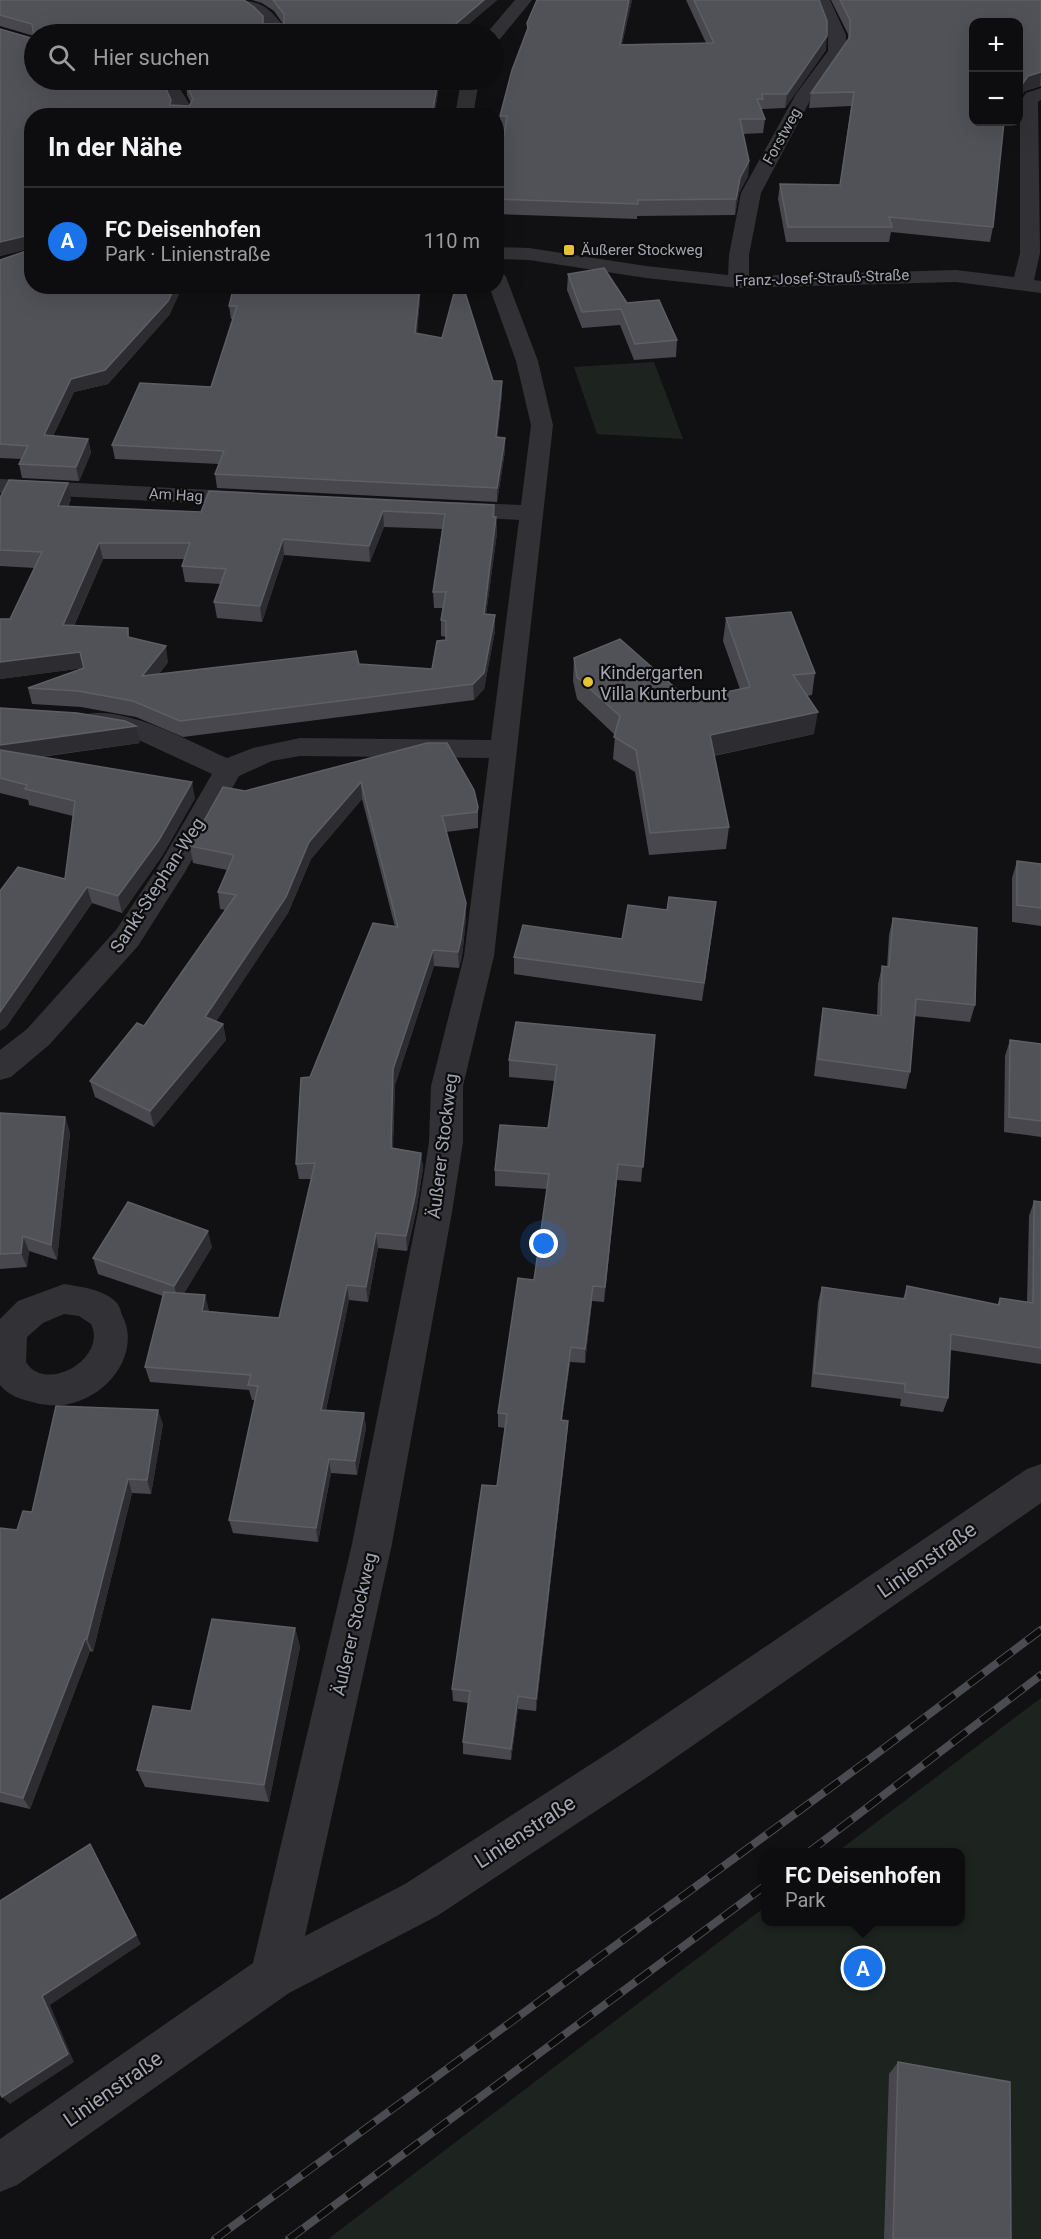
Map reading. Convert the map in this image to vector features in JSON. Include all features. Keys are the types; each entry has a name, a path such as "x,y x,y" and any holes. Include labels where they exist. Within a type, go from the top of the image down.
{"street":[{"path":"240,0 263,13 273,24"},
{"path":"503,24 524,0"},
{"name":"Forstweg","path":"738,282 739,255 751,193 805,94 837,51 837,34 822,0"},
{"path":"178,90 174,91 182,108"},
{"path":"465,108 468,90"},
{"path":"1032,285 1029,102 1032,97 1041,93"},
{"name":"Franz-Josef-Strauß-Straße","path":"504,253 529,254 646,272 738,282 956,276 1032,285"},
{"name":"Äußerer Stockweg","path":"273,1977 372,1544 433,1224 446,1142 447,1086 478,957 542,425 527,360 502,294"},
{"name":"Am Hag","path":"0,486 272,500"},
{"path":"426,507 532,513"},
{"path":"70,717 136,729 228,770 244,760 269,751 300,747 504,749"},
{"name":"Sankt-Stephan-Weg","path":"0,1068 38,1037 127,938 170,872 228,770"},
{"name":"Linienstraße","path":"0,2168 273,1977 421,1900 644,1755 1041,1481"}],"shaded area":[{"path":"654,362 683,439 597,434 574,367"},
{"path":"1041,1698 1041,2239 328,2239 761,1910 761,1926 965,1926 965,1848 842,1848"}],"building":[{"path":"0,0 244,0 263,16 263,24 32,24 0,15"},
{"path":"273,0 484,0 456,24 284,24 284,14"},
{"path":"537,0 629,0 620,45 714,43 694,0 819,0 827,21 827,36 787,94 762,94 763,99 757,99 765,119 740,119 749,161 740,178 736,199 638,200 638,204 504,199 504,135 507,116 504,116 504,108 502,108 512,70 528,28 527,23"},
{"path":"840,0 1041,0 1041,72 1028,76 1023,83 1023,18 969,18 969,126 1004,126 993,227 889,217 892,227 788,227 780,184 840,185 854,92 811,93 850,37 850,20"},
{"path":"0,29 24,36 24,90 167,90 171,100 170,105 189,106 193,99 189,90 436,90 433,108 24,108 24,236 0,242"},
{"path":"24,252 24,294 171,294 168,301 105,370 71,379 44,435 88,439 76,467 19,464 28,446 0,444 0,260"},
{"path":"604,268 627,303 659,300 677,340 635,344 621,309 582,312 568,274"},
{"path":"232,294 419,294 415,333 442,338 454,294 466,294 493,381 502,381 496,437 505,438 497,488 215,474 224,451 112,445 140,383 211,387 237,306 229,306"},
{"path":"9,480 68,483 58,506 201,512 209,491 494,505 493,517 496,517 484,614 495,615 484,673 473,684 180,721 133,701 78,691 28,688 84,668 80,652 0,662 0,619 10,619 42,552 0,550 0,498","holes":["383,511 445,514 433,592 446,592 441,620 446,621 446,640 437,641 432,669 359,664 356,651 142,676 166,646 128,637 128,628 63,625 99,543 190,543 182,566 226,569 214,602 260,606 283,539 369,546"]},
{"path":"791,612 815,673 793,675 818,712 710,735 729,827 650,833 636,750 614,737 620,716 577,677 574,658 620,639 689,700 750,687 726,618"},
{"path":"0,708 77,713 125,721 136,726 0,745"},
{"path":"427,743 447,743 474,790 478,807 477,812 442,816 466,903 461,939 458,952 433,950 393,1069 391,1148 421,1153 406,1236 376,1233 366,1287 347,1285 321,1410 364,1413 355,1461 329,1459 316,1528 229,1520 258,1386 248,1385 251,1375 145,1367 164,1292 205,1295 202,1311 279,1318 315,1163 296,1164 301,1078 310,1077 373,923 398,927 361,782 309,842 286,897 205,1017 223,1024 150,1111 90,1081 137,1023 144,1026 236,895 218,892 234,855 190,846 223,787 245,791"},
{"path":"0,750 192,782 159,840 118,896 87,887 0,1012 0,891 18,867 65,879 75,801 25,789 27,785 0,778"},
{"path":"1017,861 1041,864 1041,908 1017,905"},
{"path":"669,897 716,902 704,983 514,957 523,925 622,939 628,905 667,910"},
{"path":"893,918 977,928 975,1005 916,999 910,1072 818,1059 823,1008 881,1016 882,966 889,967"},
{"path":"516,1022 655,1035 643,1167 618,1164 605,1287 593,1286 585,1349 571,1347 561,1420 568,1421 536,1699 518,1696 511,1749 463,1742 470,1691 452,1689 482,1485 497,1486 507,1414 498,1413 518,1278 534,1280 549,1174 495,1170 500,1125 548,1128 557,1065 509,1060"},
{"path":"1010,1040 1041,1044 1041,1121 1009,1117"},
{"path":"0,1113 65,1117 51,1245 23,1236 21,1253 0,1254"},
{"path":"1034,1201 1041,1202 1041,1348 951,1334 948,1398 905,1392 905,1384 814,1373 822,1287 905,1299 907,1286 999,1305 1000,1298 1033,1303"},
{"path":"128,1202 208,1231 174,1286 93,1258"},
{"path":"56,1406 158,1410 147,1480 128,1479 87,1639 85,1639 23,1798 0,1792 0,1528 17,1530 23,1511 32,1512"},
{"path":"212,1619 295,1628 264,1785 137,1770 153,1706 191,1711"},
{"path":"90,1844 136,1935 42,1996 68,2054 2,2097 0,2093 0,1901"},
{"path":"898,2062 1010,2082 1011,2239 893,2239"}],"railway":[{"path":"215,2239 871,1758 1041,1630"},
{"path":"814,1848 1041,1675"},
{"path":"289,2239 761,1889"}],"place":[{"name":"Äußerer Stockweg","path":"569,250"},
{"name":"Kindergarten Villa Kunterbunt","path":"588,682"},
{"name":"FC Deisenhofen","path":"863,1968"}]}
